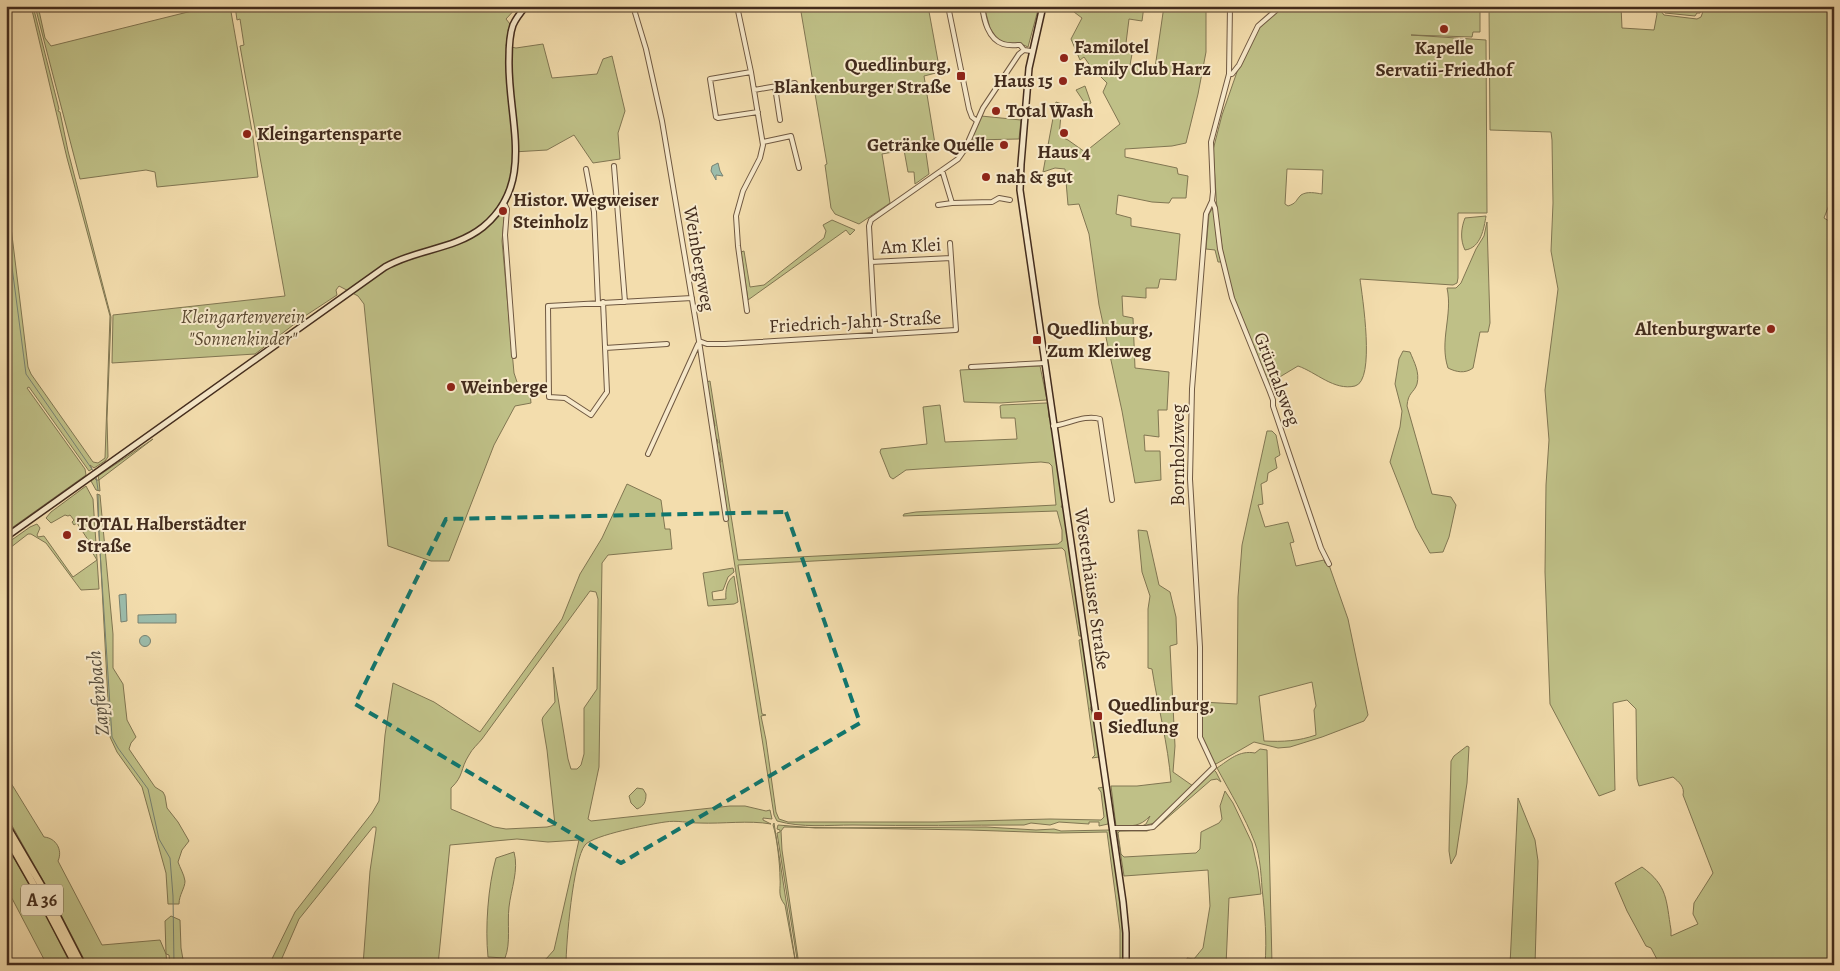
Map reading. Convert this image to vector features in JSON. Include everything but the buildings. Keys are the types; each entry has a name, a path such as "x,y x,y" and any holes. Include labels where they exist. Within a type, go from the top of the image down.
{"highway":[{"name":"A 36","path":"6,824 82,965"},
{"name":"A 36","path":"6,836 76,965"}],"main road":[{"path":"6,537 385,267 408,256 465,239 486,224 500,209 510,190 515,170 515,146 509,76 510,39 515,22 526,6"},
{"name":"Westerhäuser Straße","path":"1042,6 1031,51 1020,190 1125,920 1126,965"}],"street":[{"name":"Weinbergweg","path":"633,6 646,49 662,121 692,298 726,519"},
{"path":"737,6 751,72 763,147 743,191 736,216 747,311"},
{"path":"948,6 972,117 977,121"},
{"path":"982,6 986,24 993,37 1003,44 1020,45 1024,50 1031,51"},
{"path":"1230,6 1229,74 1232,74 1239,65 1258,26 1281,6"},
{"path":"875,335 869,226 872,220 954,162 965,149 983,108 1019,54 1024,50"},
{"path":"751,72 710,79 716,117 758,112"},
{"name":"Bornholzweg","path":"1112,828 1146,828 1152,826 1214,767 1200,736 1200,647 1191,499 1190,444 1192,389 1206,214 1212,201 1211,142 1229,74"},
{"path":"754,90 795,83"},
{"path":"775,86 780,120"},
{"path":"762,142 788,136 792,137 800,168"},
{"path":"614,166 625,302"},
{"path":"586,169 594,212 598,303"},
{"path":"942,170 952,204"},
{"path":"938,205 992,202 999,198 1010,200"},
{"name":"Grüntalsweg","path":"1212,201 1215,208 1223,265 1232,298 1270,392 1321,548 1329,564"},
{"path":"505,205 507,210 505,235 514,356"},
{"name":"Friedrich-Jahn-Straße","path":"699,342 725,344 956,330 950,243"},
{"name":"Am Klei","path":"872,262 951,258"},
{"path":"603,302 607,392 591,415 565,398 549,397 547,307 603,302 692,298"},
{"path":"648,454 699,342"},
{"path":"605,348 667,344"},
{"path":"971,368 1045,363"},
{"name":"Westerhäuser Straße","path":"1054,426 1072,421 1096,418 1100,420 1112,500"}],"highlighted area":[{"path":"786,512 860,723 621,863 355,704 446,519"}],"green space":[{"path":"31,6 33,6 111,317 107,419 108,457 94,468 90,465 92,469 89,471 29,387 27,388 85,469 86,475 6,532 6,186 28,367 93,462 98,463 105,458 110,316 67,158"},
{"path":"35,6 38,6 45,38 51,46 212,6 230,6 253,137 258,177 157,187 155,172 146,170 80,179"},
{"name":"Kleingartenverein \"Sonnenkinder\"","path":"235,6 518,6 506,19 510,24 506,46 516,48 543,44 552,78 597,74 603,59 612,56 625,111 618,133 620,159 593,163 574,135 547,150 513,152 513,167 510,180 499,206 505,210 502,241 514,373 519,388 530,393 531,403 515,406 494,445 449,561 431,561 388,546 364,304 358,296 339,286 336,290 337,295 305,316 255,354 112,363 113,315 285,296 240,46 244,45 240,19 237,20"},
{"path":"800,6 928,6 940,72 924,76 935,144 925,146 929,174 915,184 914,172 908,172 904,150 882,154 890,203 859,224 835,214 831,208 825,165 827,164"},
{"path":"984,6 1039,6 1028,47 1019,43 1010,44 998,40 990,28"},
{"path":"1076,6 1144,6 1142,21 1129,19 1125,51 1132,54 1130,65 1155,68 1164,6 1206,6 1206,52 1186,143 1172,146 1125,149 1125,157 1177,168 1178,174 1188,176 1186,198 1172,198 1169,203 1152,202 1118,195 1116,214 1131,218 1131,226 1180,234 1176,280 1160,279 1158,288 1146,288 1146,298 1122,296 1123,316 1133,318 1135,368 1169,372 1167,410 1158,410 1159,437 1144,435 1145,451 1160,451 1161,480 1135,483 1122,411 1099,305 1089,234 1079,204 1068,205 1065,169 1055,168 1043,172 1056,102 1062,104 1059,136 1085,152 1120,124 1103,92 1107,83 1084,57 1080,60 1071,39 1082,18 1074,12"},
{"path":"1285,6 1485,6 1485,11 1480,11 1480,32 1473,32 1472,37 1411,35 1486,40 1487,213 1458,213 1457,283 1453,285 1360,279 1365,319 1366,354 1365,369 1361,381 1355,386 1340,386 1298,366 1268,384 1238,312 1224,262 1217,209 1213,150 1222,115 1238,69 1262,24","holes":["1287,169 1323,170 1322,194 1306,193 1301,195 1293,204 1288,206 1285,204"]},
{"path":"1489,6 1621,6 1622,28 1654,30 1657,14 1654,6 1657,6 1664,15 1697,19 1701,17 1705,6 1834,6 1834,192 1824,218 1834,224 1834,965 1660,965 1651,948 1646,946 1627,911 1615,883 1642,867 1657,881 1664,894 1671,936 1698,924 1693,914 1694,903 1713,873 1683,795 1682,787 1673,777 1639,786 1637,779 1636,709 1627,700 1613,703 1615,790 1599,796 1550,704 1545,572 1546,485 1549,440 1545,390 1558,289 1551,251 1553,203 1552,140 1551,132 1490,130"},
{"path":"1661,6 1702,6 1700,13 1697,13 1695,16 1665,13"},
{"path":"1085,86 1091,103 1086,105 1076,90"},
{"path":"981,116 1021,120 1019,139 971,140"},
{"path":"1214,209 1221,262 1218,262 1215,250 1206,249 1209,214"},
{"path":"1486,216 1483,232 1478,242 1475,246 1465,250 1462,234 1465,218"},
{"path":"832,220 855,230 850,235 846,230 748,300 741,252 744,251 750,287 764,285 824,238 826,231 823,225"},
{"path":"1487,222 1490,323 1488,332 1480,332 1473,368 1464,372 1457,371 1448,368 1446,358 1447,288 1456,288 1461,283 1484,236"},
{"path":"1403,351 1410,352 1417,371 1417,384 1410,395 1407,406 1432,494 1451,497 1456,505 1449,537 1443,552 1430,553 1416,528 1390,462 1400,427 1402,411 1395,384 1399,359"},
{"path":"1040,366 1047,400 1000,403 964,402 960,370"},
{"path":"710,381 738,560 1058,544 1062,541 1062,530 1057,511 903,516 904,514 916,512 1056,505 1052,466 1049,463 906,470 893,479 890,477 880,452 881,449 927,444 923,407 940,405 945,442 1017,439 1015,418 1001,418 1000,406 1002,405 1048,403 1051,422 1063,504 1061,507 1063,508 1082,636 1079,636 1065,551 1062,548 738,565 762,714 766,715 761,716 776,812 779,819 788,822 1101,820 1104,817 1101,792 1098,788 1104,787 1108,824 1099,826 1099,822 1089,822 1089,824 1059,822 1050,825 1031,823 1024,825 815,826 777,821 774,815 724,489 718,463 721,462 719,452 716,452 716,444 718,443 717,439 714,439 713,427 715,426 706,382"},
{"path":"1267,431 1272,431 1276,435 1280,455 1275,458 1277,468 1268,473 1267,481 1261,484 1263,504 1258,505 1265,527 1288,522 1294,542 1290,543 1296,566 1324,560 1329,565 1348,619 1368,715 1364,721 1290,747 1278,748 1254,742 1216,764 1201,734 1202,702 1237,704 1238,597 1242,545","holes":["1312,682 1316,706 1314,710 1316,735 1291,741 1264,741 1259,696"]},
{"path":"153,439 99,480 98,476"},
{"path":"95,478 99,480 100,491 96,490 91,481"},
{"path":"627,484 661,500 665,529 670,529 672,549 608,555 602,563 599,767 588,819 591,821 745,806 766,811 770,810 772,819 763,818 763,820 771,824 669,821 599,837 590,841 585,845 577,867 569,921 566,965 535,965 546,959 554,950 579,840 548,842 517,839 450,845 438,965 363,965 370,871 376,830 376,827 373,827 299,919 279,965 269,965 295,912 372,813 379,801 385,735 393,683 434,702 480,732 562,619 580,574 602,538","holes":["590,591 596,592 598,599 597,689 584,708 584,754 581,765 577,769 571,769 568,759 553,667 555,702 542,720 555,825 506,829 494,827 451,809 451,788 458,780 470,753"]},
{"path":"86,486 93,499 99,589 81,590 46,543 28,534 6,551 6,544 37,524 40,528 38,537 44,536 73,577 97,560 92,552 94,549 77,523 74,525 72,522 74,520 70,515 65,515 51,523 46,518 51,512"},
{"path":"97,494 100,495 113,634 113,668 123,684 127,720 136,737 129,749 155,787 163,792 167,808 189,841 182,850 178,862 185,881 179,904 168,904 166,873 142,787 117,752 110,737"},
{"path":"1138,530 1147,531 1159,585 1170,592 1176,617 1177,644 1170,646 1175,746 1173,772 1193,786 1154,823 1140,827 1146,824 1150,816 1143,822 1135,825 1116,826 1111,786 1137,786 1171,782 1152,669 1148,668 1148,609 1150,596 1142,572"},
{"path":"733,568 734,572 728,577 723,590 712,592 713,600 726,599 727,586 734,576 738,602 708,606 703,573"},
{"path":"1083,639 1092,705 1090,709 1094,713 1099,755 1099,757 1092,758 1095,755 1079,640"},
{"path":"1467,746 1469,747 1467,783 1456,855 1451,864 1449,851 1451,761 1454,756"},
{"path":"1260,749 1267,750 1272,965 1265,965 1265,917 1257,848 1242,814 1217,768 1239,754 1255,753"},
{"path":"1214,770 1221,782 1217,779 1211,780 1158,826 1147,831 1120,831 1118,833 1121,854 1124,857 1196,853 1200,849 1201,832 1219,823 1222,819 1220,806 1225,791 1233,803 1252,843 1261,894 1229,898 1226,965 1187,965 1187,958 1194,959 1203,948 1210,906 1208,870 1124,876 1117,831 1146,830 1158,824"},
{"path":"6,775 44,837 52,840 57,845 60,853 58,861 102,945 160,940 166,954 167,965 87,965 45,884 6,815"},
{"path":"637,788 643,789 646,799 641,807 637,809 631,803 629,796"},
{"path":"1518,798 1535,840 1538,861 1535,965 1510,965"},
{"path":"774,823 796,965 785,905 780,895"},
{"path":"778,825 807,827 784,827 781,831 782,850 799,965 777,833 780,832 777,829"},
{"path":"986,827 1036,830 1054,829 1061,831 1109,830 1111,832 1123,918 1124,965 1120,965 1120,930 1107,832 1058,833 838,828"},
{"path":"6,844 41,905 71,965 47,965 6,887"},
{"path":"514,852 516,866 508,913 507,952 505,958 488,957 488,907 493,869 496,858"},
{"path":"171,916 180,920 184,965 170,965 169,955 166,954 165,921"}],"shaded area":[{"path":"718,163 723,176 716,175 716,180 711,171 712,166"},
{"path":"126,594 127,621 121,622 119,595"},
{"path":"176,614 176,623 138,623 138,615"},
{"path":"145,635 151,641 145,647 139,641"}],"waterway":[{"name":"Zapfenbach","path":"6,221 26,374 94,472"},
{"name":"Zapfenbach","path":"96,476 98,490"},
{"name":"Zapfenbach","path":"98,495 112,737 148,789 159,839 170,858 173,896 174,965"}],"place":[{"name":"Kapelle Servatii-Friedhof","path":"1444,29"},
{"name":"Familotel Family Club Harz","path":"1064,58"},
{"name":"Quedlinburg, Blankenburger Straße","path":"961,76"},
{"name":"Haus 15","path":"1063,81"},
{"name":"Total Wash","path":"996,111"},
{"name":"Haus 4","path":"1064,133"},
{"name":"Kleingartensparte","path":"247,134"},
{"name":"Getränke Quelle","path":"1004,145"},
{"name":"nah & gut","path":"986,177"},
{"name":"Histor. Wegweiser Steinholz","path":"503,211"},
{"name":"Altenburgwarte","path":"1771,329"},
{"name":"Quedlinburg, Zum Kleiweg","path":"1037,340"},
{"name":"Weinberge","path":"451,387"},
{"name":"TOTAL Halberstädter Straße","path":"67,535"},
{"name":"Quedlinburg, Siedlung","path":"1098,716"}]}
